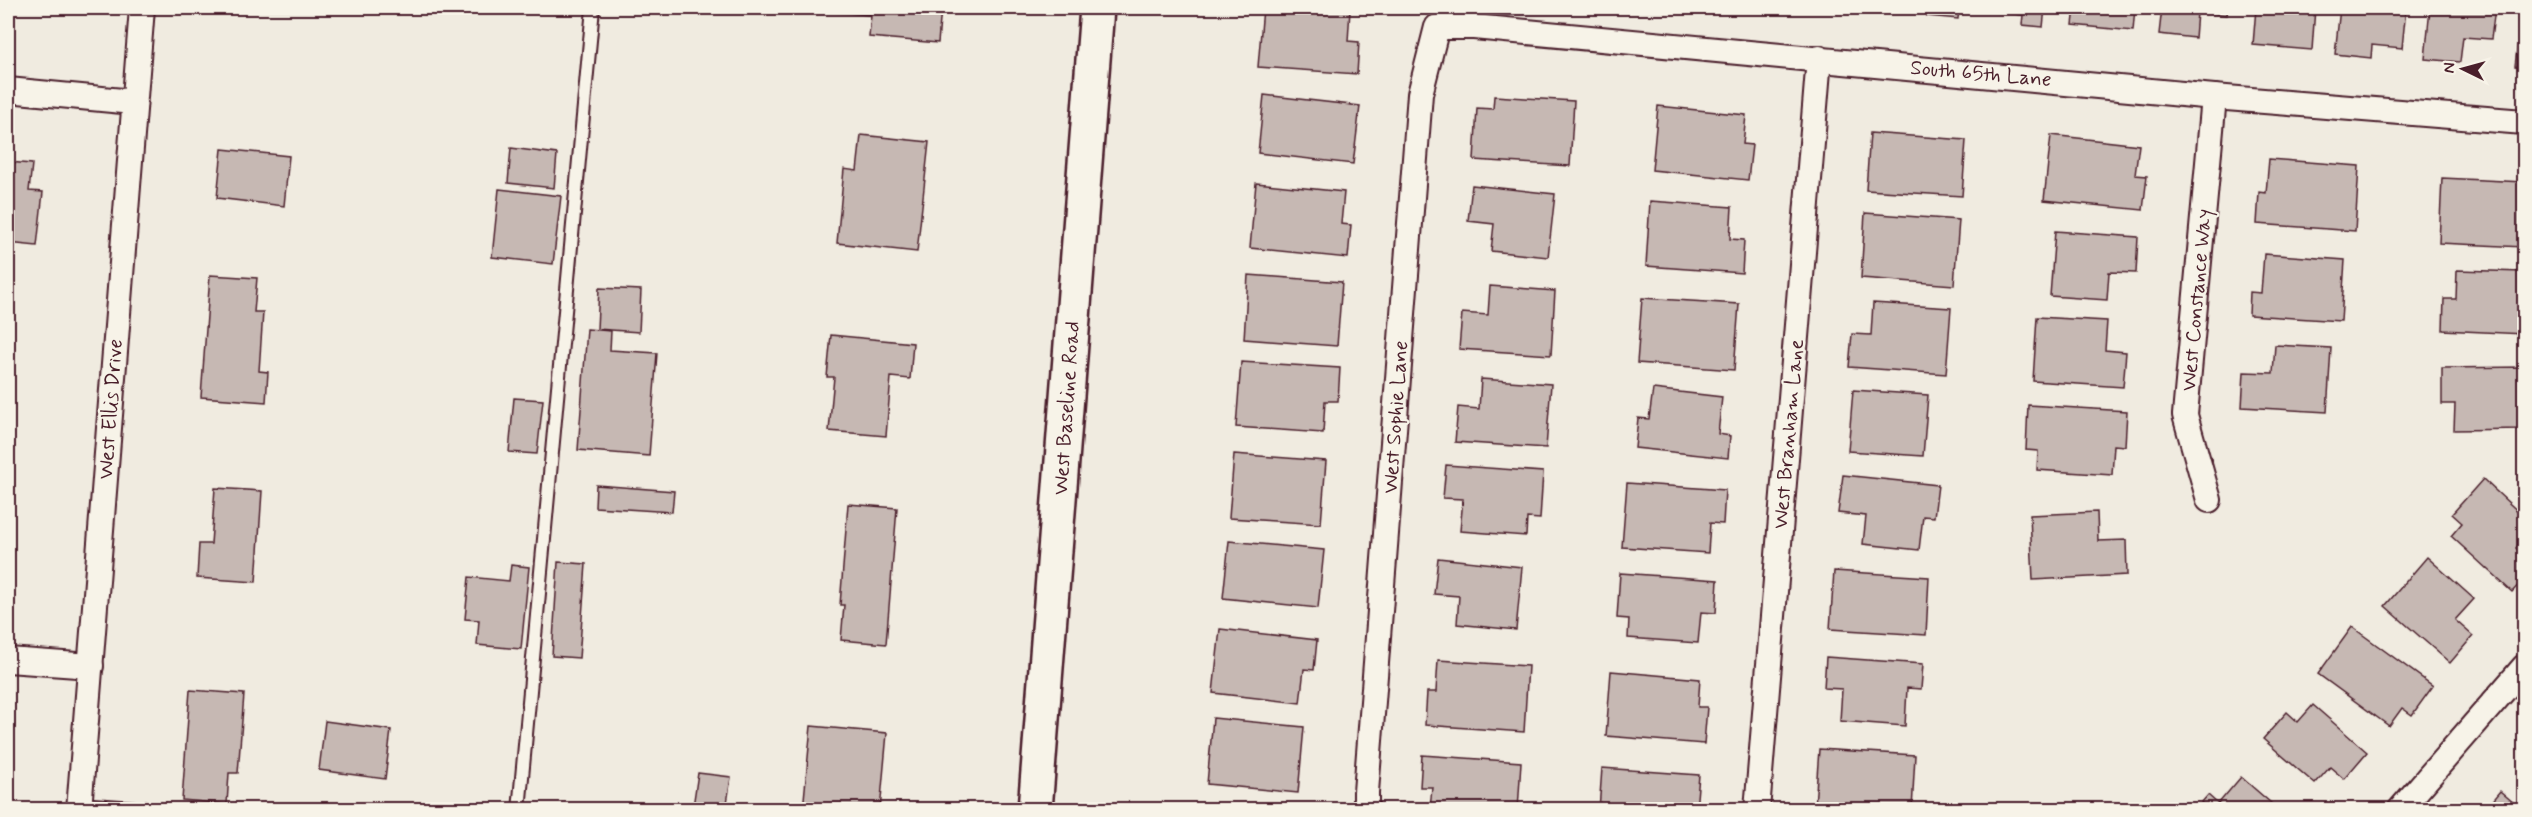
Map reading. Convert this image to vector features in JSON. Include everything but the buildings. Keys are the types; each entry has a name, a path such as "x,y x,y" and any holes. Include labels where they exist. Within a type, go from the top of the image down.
{"main road":[{"name":"West Baseline Road","path":"1035,810 1097,8"}],"street":[{"name":"West Ellis Drive","path":"79,807 142,8"},
{"name":"South 65th Lane","path":"1437,27 1474,27 2214,97 2524,122"},
{"name":"West Sophie Lane","path":"1366,810 1420,94 1437,27"},
{"name":"West Branham Lane","path":"1757,810 1819,58"},
{"path":"8,90 133,102"},
{"name":"West Constance Way","path":"2209,500 2185,415 2214,97"},
{"path":"8,660 91,666"},
{"path":"2400,810 2524,666"}],"lane":[{"path":"519,810 593,8"},
{"path":"79,807 164,810"}]}
